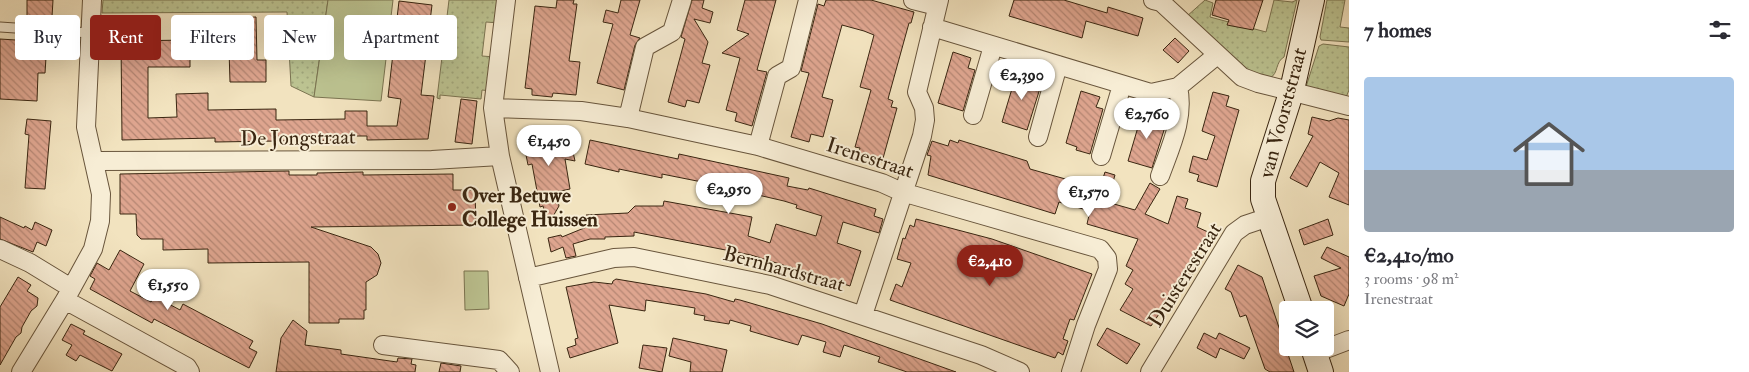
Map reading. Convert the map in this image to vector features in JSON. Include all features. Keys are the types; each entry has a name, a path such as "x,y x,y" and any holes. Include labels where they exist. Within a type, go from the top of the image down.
{"street":[{"path":"91,15 92,0"},
{"path":"506,0 493,108 500,156 550,372"},
{"path":"628,118 645,47 672,32 682,0"},
{"path":"758,146 777,76 791,68 808,0"},
{"path":"863,315 926,120 924,108 917,92 938,3 913,0"},
{"path":"1153,0 1161,2 1242,77 1349,106"},
{"name":"van Voorststraat","path":"1297,301 1263,199 1263,181 1291,91 1312,0"},
{"path":"932,27 1151,93 1178,87 1217,55"},
{"path":"21,372 93,249 100,221 101,194 86,127 90,34"},
{"path":"973,116 993,46"},
{"path":"1038,137 1058,65"},
{"path":"1102,156 1122,85"},
{"path":"1160,176 1178,124 1180,98 1178,87"},
{"name":"Irenestraat","path":"493,108 582,111 628,118 758,146 882,183 902,192 1100,250 1107,258 1108,269 1086,325 1072,372"},
{"name":"De Jongstraat","path":"95,161 432,160 500,156"},
{"name":"Duisterestraat","path":"1150,372 1234,233 1245,225 1269,217"},
{"path":"0,249 30,264 68,294 187,367 190,372"},
{"name":"Bernhardstraat","path":"528,278 614,258 634,257 770,285 981,355 1020,372"},
{"path":"1316,357 1349,340"},
{"path":"383,345 499,360 510,372"}],"lane":[{"path":"0,27 90,34"}],"green space":[{"path":"103,0 328,0 326,15 287,15 287,12 102,13"},
{"path":"328,0 393,0 391,15 344,15 344,60 386,60 381,101 314,97 319,60 334,60 334,15 326,15"},
{"path":"449,0 502,0 499,23 486,22 482,56 495,57 491,91 482,90 481,99 440,95 440,99 437,98 442,60 457,60 457,15 447,15"},
{"path":"1205,0 1213,3 1210,17 1266,32 1274,0 1292,2 1297,0 1284,57 1279,62 1273,76 1270,78 1247,71 1186,17"},
{"path":"1327,0 1345,0 1340,27 1349,28 1349,42 1321,40"},
{"path":"1323,44 1349,47 1349,90 1345,100 1305,90 1319,46"},
{"path":"290,60 319,60 314,97 291,86"},
{"path":"464,271 488,271 489,309 465,310"}],"building":[{"path":"27,0 53,0 52,15 27,15"},
{"path":"557,0 574,0 573,4 577,4 569,61 580,62 576,95 553,93 552,97 532,95 532,89 525,88 535,6 556,8"},
{"path":"621,0 640,0 630,35 640,38 635,45 624,90 597,83 613,24 603,22 606,10 618,13"},
{"path":"692,0 704,0 702,8 713,12 710,23 694,19 708,42 702,63 710,65 699,103 687,100 685,107 668,102 685,39 681,37"},
{"path":"745,0 776,0 757,70 767,72 752,126 735,121 737,113 726,110 740,58 722,53 749,34 737,30"},
{"path":"826,0 871,0 914,12 911,23 909,23 888,99 893,101 891,107 897,108 882,162 858,156 860,148 855,147 871,90 860,87 874,35 864,31 842,25 822,97 833,100 823,137 811,134 809,142 791,137 809,73 801,71 818,4 824,6"},
{"path":"1014,0 1064,0 1107,13 1108,7 1143,18 1138,36 1086,21 1082,38 1009,16"},
{"path":"1216,0 1263,0 1253,30 1227,25 1229,20 1212,15"},
{"path":"399,1 432,5 431,15 397,15"},
{"path":"254,17 256,17 257,60 266,60 266,82 230,82 229,60 254,60"},
{"path":"1175,38 1189,51 1178,63 1163,50"},
{"path":"0,39 15,40 15,60 46,60 45,73 38,73 37,101 0,99"},
{"path":"161,40 171,40 171,60 190,60 190,67 148,67 148,118 177,117 176,94 208,93 208,110 276,109 276,120 345,119 345,111 367,111 367,126 397,126 401,99 388,97 392,60 425,60 421,95 434,96 428,139 367,140 367,136 341,136 341,140 215,142 215,138 122,140 121,60 161,60"},
{"path":"953,52 971,58 968,68 975,70 963,111 938,103"},
{"path":"1017,72 1035,77 1033,83 1041,85 1027,130 1002,122"},
{"path":"1081,91 1100,97 1096,107 1103,109 1090,154 1076,150 1077,147 1066,143"},
{"path":"1213,92 1229,96 1226,106 1239,110 1217,187 1197,181 1199,175 1189,172 1193,156 1207,160 1215,136 1202,131"},
{"path":"461,99 477,101 472,144 455,142"},
{"path":"1143,110 1161,116 1158,125 1165,127 1152,168 1128,161"},
{"path":"1312,117 1329,121 1338,118 1349,120 1349,205 1329,197 1339,173 1320,162 1307,187 1290,178 1313,136 1308,134"},
{"path":"27,119 51,121 45,189 25,188 29,135 25,134"},
{"path":"544,130 546,138 569,134 575,161 565,159 570,189 556,192 559,206 548,225 543,206 540,207 532,164 528,165 522,135"},
{"path":"590,140 678,159 679,154 789,178 787,186 808,190 809,188 876,209 874,216 883,219 879,233 843,222 837,243 861,251 850,286 751,255 634,232 634,236 605,237 605,239 590,239 573,244 576,256 566,258 563,247 551,252 548,238 561,235 562,237 589,226 586,215 628,213 635,206 663,206 664,201 752,217 748,236 770,243 776,224 816,236 822,216 796,208 797,205 784,201 702,182 662,174 662,178 619,169 619,172 585,164"},
{"path":"950,140 958,143 959,140 1027,161 1030,169 1076,182 1074,191 1097,197 1105,172 1115,175 1107,202 1135,210 1150,183 1160,189 1145,214 1168,224 1177,196 1188,199 1185,208 1201,213 1197,227 1208,232 1198,255 1201,256 1191,278 1184,276 1163,312 1161,311 1151,326 1120,310 1133,289 1125,284 1133,270 1126,266 1138,239 1087,224 1090,211 1059,202 1055,214 928,175 931,156 927,155 932,141 948,146"},
{"path":"289,171 289,175 363,172 363,175 453,174 453,190 475,190 476,225 311,227 371,247 378,254 381,263 377,275 366,282 366,310 364,310 364,319 339,319 339,323 309,323 309,262 208,263 208,249 163,250 163,239 141,239 137,235 136,214 120,214 120,174"},
{"path":"0,217 32,230 35,222 52,230 46,246 37,242 33,252 0,239"},
{"path":"916,219 992,239 1092,274 1074,320 1070,319 1063,339 1068,341 1063,355 1058,352 1055,358 890,300 896,284 902,287 911,263 897,259 903,238 905,239 910,225 914,227"},
{"path":"1328,219 1333,235 1304,245 1299,230"},
{"path":"1327,247 1349,257 1349,294 1344,306 1321,296 1314,276 1341,268 1321,258"},
{"path":"120,250 144,264 130,291 151,302 154,296 180,310 183,304 253,341 249,348 257,352 249,368 154,319 152,323 90,289 95,279 90,276 97,263 109,270"},
{"path":"1238,265 1262,277 1279,327 1279,356 1289,356 1294,372 1270,372 1265,369 1246,315 1240,317 1231,292 1225,289"},
{"path":"18,277 31,285 27,291 38,298 37,306 31,311 22,327 21,333 16,337 0,365 0,307"},
{"path":"616,279 706,294 734,302 735,299 740,300 822,324 956,372 907,372 878,362 880,357 844,345 840,357 823,352 826,342 802,335 798,345 750,331 751,326 730,320 729,324 704,320 705,316 694,314 695,308 646,300 645,311 609,305 618,343 570,358 567,348 576,345 575,339 578,338 566,287 594,282 612,284"},
{"path":"293,320 307,331 305,345 341,350 341,354 397,362 398,358 412,359 411,364 416,365 415,372 276,372 281,338"},
{"path":"71,324 85,331 83,334 122,354 112,371 80,355 76,361 66,355 72,345 62,340"},
{"path":"1107,328 1140,344 1127,364 1097,345"},
{"path":"1204,333 1216,339 1219,333 1250,348 1244,359 1220,348 1216,358 1197,348"},
{"path":"673,338 727,350 722,372 690,372 691,362 669,356"},
{"path":"643,345 667,348 662,372 639,368"},
{"path":"441,363 461,366 460,372 439,372"}],"place":[{"name":"Over Betuwe College Huissen","path":"452,207"}]}
